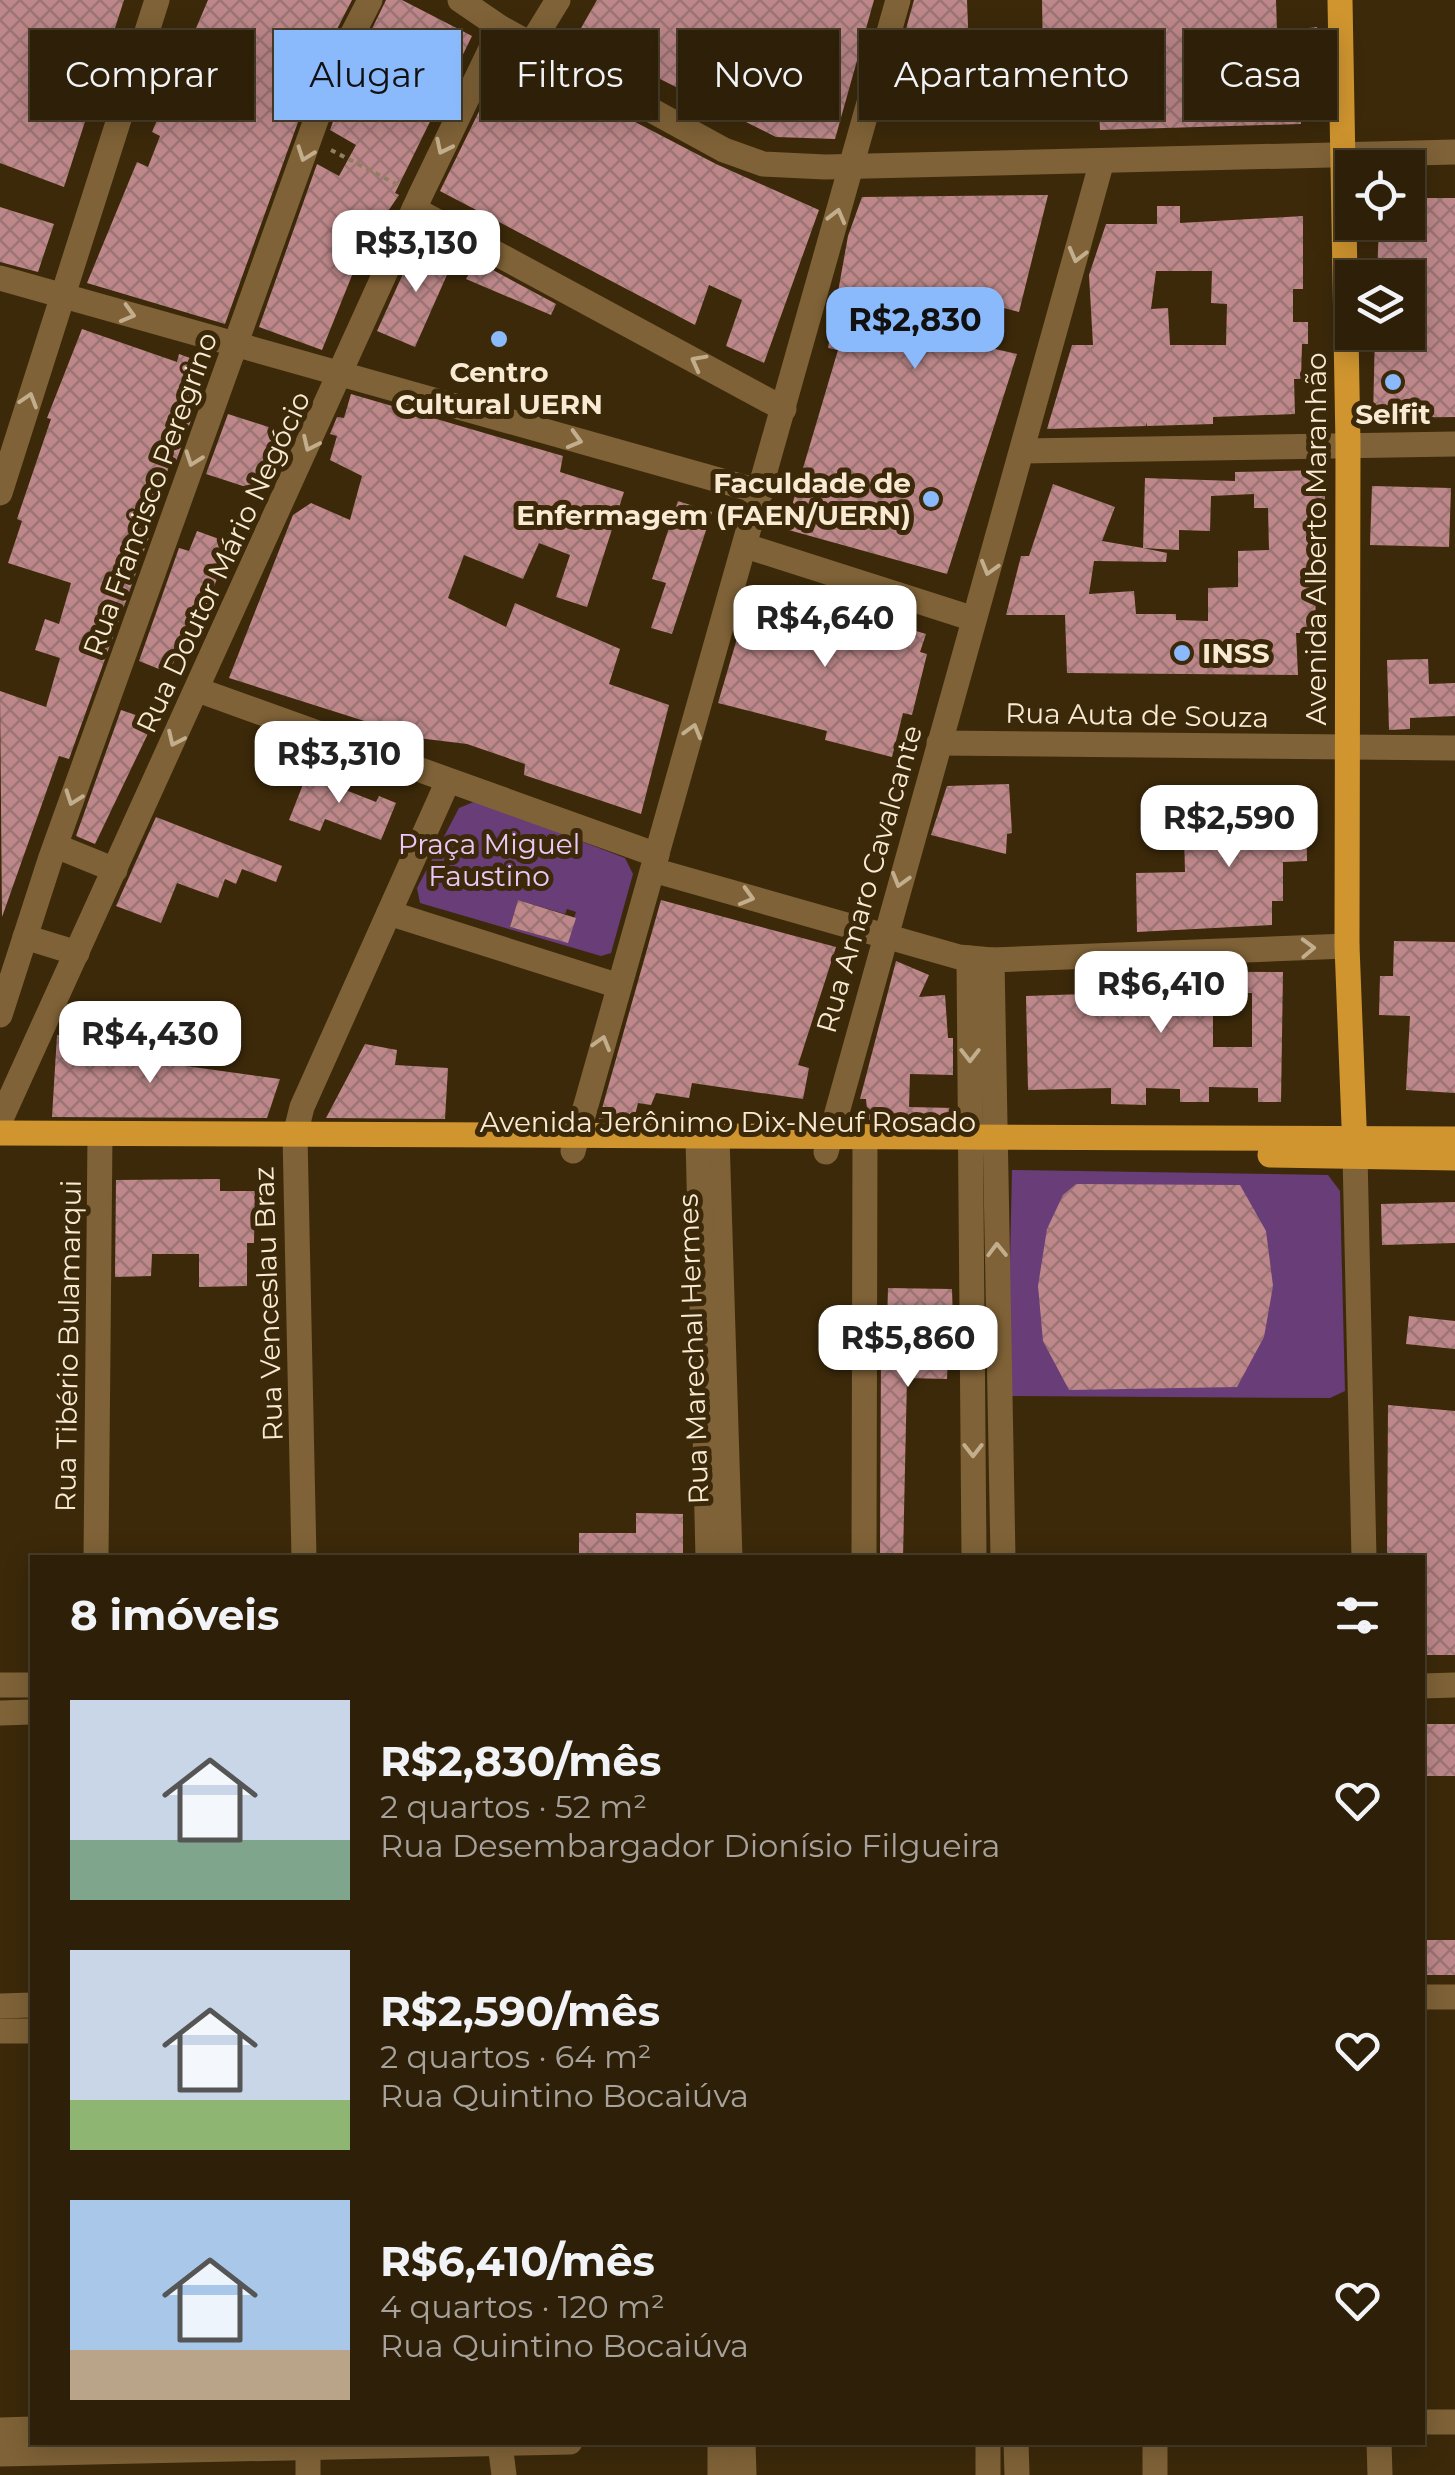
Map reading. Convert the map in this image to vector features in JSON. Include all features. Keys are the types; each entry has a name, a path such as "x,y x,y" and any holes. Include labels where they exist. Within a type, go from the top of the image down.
{"main road":[{"name":"Avenida Alberto Maranhão","path":"1340,0 1342,150"},
{"name":"Avenida Alberto Maranhão","path":"1344,240 1348,444 1347,946 1355,1146"},
{"name":"Avenida Jerônimo Dix-Neuf Rosado","path":"0,1133 100,1142"},
{"path":"1355,1146 1455,1139"},
{"name":"Avenida Jerônimo Dix-Neuf Rosado","path":"0,1149 100,1142 1355,1146 1455,1158"}],"street":[{"path":"0,493 157,0"},
{"name":"Rua Francisco Peregrino","path":"0,1015 56,846 334,70 370,0"},
{"path":"460,0 505,30"},
{"path":"540,30 558,0"},
{"path":"574,1144 898,0"},
{"name":"Rua Doutor Mário Negócio","path":"0,1121 417,202 501,28"},
{"path":"658,114 724,150 764,164 851,166 1335,155"},
{"path":"1425,153 1455,152"},
{"name":"Rua Amaro Cavalcante","path":"827,1145 1102,161"},
{"path":"417,202 784,409"},
{"path":"0,278 761,492"},
{"path":"1023,450 1455,444"},
{"path":"746,546 974,619"},
{"path":"198,690 448,781 655,863 884,936 980,959 1347,946"},
{"name":"Rua Auta de Souza","path":"939,743 1455,748"},
{"name":"Rua Venceslau Braz","path":"304,1555 294,1143 302,1107 448,781"},
{"path":"56,846 116,870"},
{"path":"389,913 619,986"},
{"path":"25,937 77,954"},
{"path":"980,959 983,1146 1003,1555"},
{"name":"Rua Tibério Bulamarqui","path":"96,1555 100,1142"},
{"name":"Rua Marechal Hermes","path":"707,1145 708,1555"},
{"name":"Rua Marechal Hermes","path":"707,1145 730,1555"},
{"path":"864,1555 866,1145"},
{"path":"974,1555 983,1146"},
{"name":"Avenida Alberto Maranhão","path":"1355,1146 1364,1555"},
{"path":"1425,1676 1455,1675"},
{"path":"0,1686 30,1685"},
{"path":"1425,1686 1455,1685"},
{"path":"0,1713 30,1712"},
{"path":"1425,1997 1455,1997"},
{"path":"0,2006 30,2005"},
{"path":"0,2031 30,2031"},
{"path":"1425,2422 1455,2422"},
{"path":"0,2430 30,2429"},
{"path":"0,2454 76,2456 289,2445"},
{"path":"308,2445 308,2475"},
{"path":"500,2445 504,2475"},
{"path":"720,2445 720,2475"},
{"path":"744,2445 744,2475"},
{"path":"988,2445 988,2475"},
{"path":"1016,2445 1017,2475"},
{"path":"1155,2445 1155,2475"},
{"path":"1379,2445 1380,2475"}],"path":[{"path":"310,139 417,202"}],"green space":[{"name":"Praça Miguel Faustino","path":"476,801 625,858 633,874 611,953 601,956 420,903 417,888 459,808","holes":["518,900 565,914 567,909 576,912 566,942 510,927"]},
{"path":"1012,1170 1328,1175 1340,1191 1345,1391 1330,1398 1007,1396"}],"building":[{"path":"0,0 124,0 114,30 30,30 30,120 85,120 64,187 0,163"},
{"path":"208,0 352,0 337,30 274,30 274,120 299,120 225,324 87,283 137,162 148,167 160,136 152,132 157,120 254,120 254,30 195,30"},
{"path":"386,0 402,0 460,30 371,30"},
{"path":"597,0 874,0 866,30 859,30 859,53 835,139 776,137 742,120 839,120 839,30 678,30 678,88 658,78 658,30 580,30"},
{"path":"914,0 967,0 968,30 906,30"},
{"path":"1042,0 1276,0 1277,30 1184,30 1184,120 1301,120 1301,124 1100,130 1100,120 1164,120 1164,30 1043,30"},
{"path":"461,30 472,36 461,58"},
{"path":"481,107 481,120 631,120 716,164 819,210 764,363 726,346 742,300 709,285 695,325 440,191"},
{"path":"334,120 431,120 395,193 399,195 363,248 322,350 259,327 317,164 339,176 356,145 330,130"},
{"path":"1048,195 1019,312 1004,308 995,349 1017,354 947,574 785,529 838,350 828,348 848,236 862,197"},
{"path":"1425,198 1455,198 1455,417 1373,418 1375,350 1425,350 1425,260 1378,260 1378,240 1425,240"},
{"path":"1157,206 1180,206 1180,223 1303,216 1303,289 1293,289 1293,322 1308,322 1308,344 1302,344 1301,379 1294,379 1295,414 1213,417 1213,424 1147,426 1147,422 1146,426 1047,429 1072,345 1093,345 1089,275 1106,224 1157,224","holes":["1156,271 1212,271 1211,303 1227,304 1226,345 1170,345 1168,308 1151,309"]},
{"path":"0,207 54,224 38,272 0,262"},
{"path":"417,243 454,259 415,347 377,331"},
{"path":"476,261 556,304 551,315 466,279"},
{"path":"82,329 177,362 179,354 204,363 191,402 197,404 175,464 170,462 149,537 69,759 59,756 2,917 0,691 46,707 60,658 35,650 45,619 59,624 71,583 8,563 22,521 17,519 51,419 47,418"},
{"path":"351,394 563,456 560,472 624,492 587,607 556,597 570,555 539,543 523,579 464,555 448,598 506,627 515,603 620,649 609,684 669,705 641,814 524,775 525,764 467,744 418,738 229,678 293,515 311,503 350,520 362,476 330,460 337,436 330,434 337,417 344,418"},
{"path":"228,414 284,432 261,492 206,474"},
{"path":"1324,470 1326,530 1314,530 1316,633 1296,633 1298,675 1067,673 1065,615 1006,615 1021,556 1029,556 1053,484 1115,507 1102,541 1143,548 1145,478 1235,481 1235,472","holes":["1254,494 1254,508 1268,508 1269,550 1238,551 1238,587 1208,588 1208,621 1176,620 1176,614 1136,614 1134,591 1089,594 1094,561 1166,562 1167,553 1143,548 1179,550 1179,530 1210,531 1211,496"]},
{"path":"1372,486 1451,488 1449,547 1370,545"},
{"path":"678,501 712,512 672,634 651,628 666,583 652,579"},
{"path":"197,531 230,543 200,625 191,622 169,673 139,661 179,548 189,551"},
{"path":"764,585 926,634 920,652 927,654 912,715 903,713 892,757 825,740 827,731 718,703 748,601 758,604"},
{"path":"1428,659 1429,684 1455,683 1455,716 1410,718 1410,729 1389,730 1387,660"},
{"path":"121,710 154,721 95,844 76,836"},
{"path":"311,764 342,776 338,787 376,802 379,796 396,803 381,840 325,819 320,831 289,820"},
{"path":"1009,784 1012,833 1007,834 1006,854 931,835 947,786"},
{"path":"1306,791 1307,861 1283,862 1283,901 1272,901 1272,925 1137,932 1136,873 1185,872 1184,834 1244,833 1242,793"},
{"path":"156,817 282,866 276,882 242,869 236,884 225,879 218,898 177,883 161,923 116,906"},
{"path":"518,900 576,918 568,943 510,927"},
{"path":"661,900 836,947 798,1065 809,1068 803,1099 692,1083 689,1098 656,1093 651,1105 638,1103 634,1119 599,1119"},
{"path":"1394,941 1455,942 1455,1093 1406,1090 1410,1016 1379,1015 1380,976 1393,976"},
{"path":"896,961 929,975 919,997 945,995 948,1038 953,1038 953,1075 910,1074 909,1107 954,1108 953,1121 868,1120 866,1099 860,1099"},
{"path":"1113,971 1283,972 1281,1102 1258,1102 1258,1088 1209,1087 1209,1102 1180,1102 1180,1089 1146,1088 1146,1105 1111,1104 1111,1088 1028,1090 1026,996 1113,993","holes":["1213,993 1252,993 1252,1047 1213,1047"]},
{"path":"57,1035 136,1047 143,1060 280,1079 267,1118 52,1117"},
{"path":"365,1044 397,1050 395,1065 448,1068 445,1119 326,1118"},
{"path":"220,1179 220,1191 255,1191 254,1243 247,1243 247,1286 199,1287 199,1254 152,1254 151,1276 115,1277 116,1180"},
{"path":"1076,1184 1240,1185 1266,1231 1273,1286 1264,1337 1237,1387 1069,1390 1043,1341 1038,1286 1047,1229 1063,1195"},
{"path":"1455,1202 1455,1243 1382,1245 1381,1204"},
{"path":"888,1288 952,1289 954,1355 948,1355 947,1379 907,1378 903,1555 880,1555 881,1357 886,1358"},
{"path":"1409,1316 1455,1321 1455,1349 1406,1344"},
{"path":"1388,1405 1455,1411 1455,1655 1425,1655 1425,1555 1387,1555"},
{"path":"636,1513 683,1514 683,1555 579,1555 579,1533 636,1533"},
{"path":"1425,1724 1455,1724 1455,1776 1425,1776"},
{"path":"1425,1940 1455,1940 1455,1975 1425,1975"}],"place":[{"name":"Centro Cultural UERN","path":"499,339"},
{"name":"Selfit","path":"1393,382"},
{"name":"Faculdade de Enfermagem (FAEN/UERN)","path":"931,499"},
{"name":"INSS","path":"1182,653"}]}
